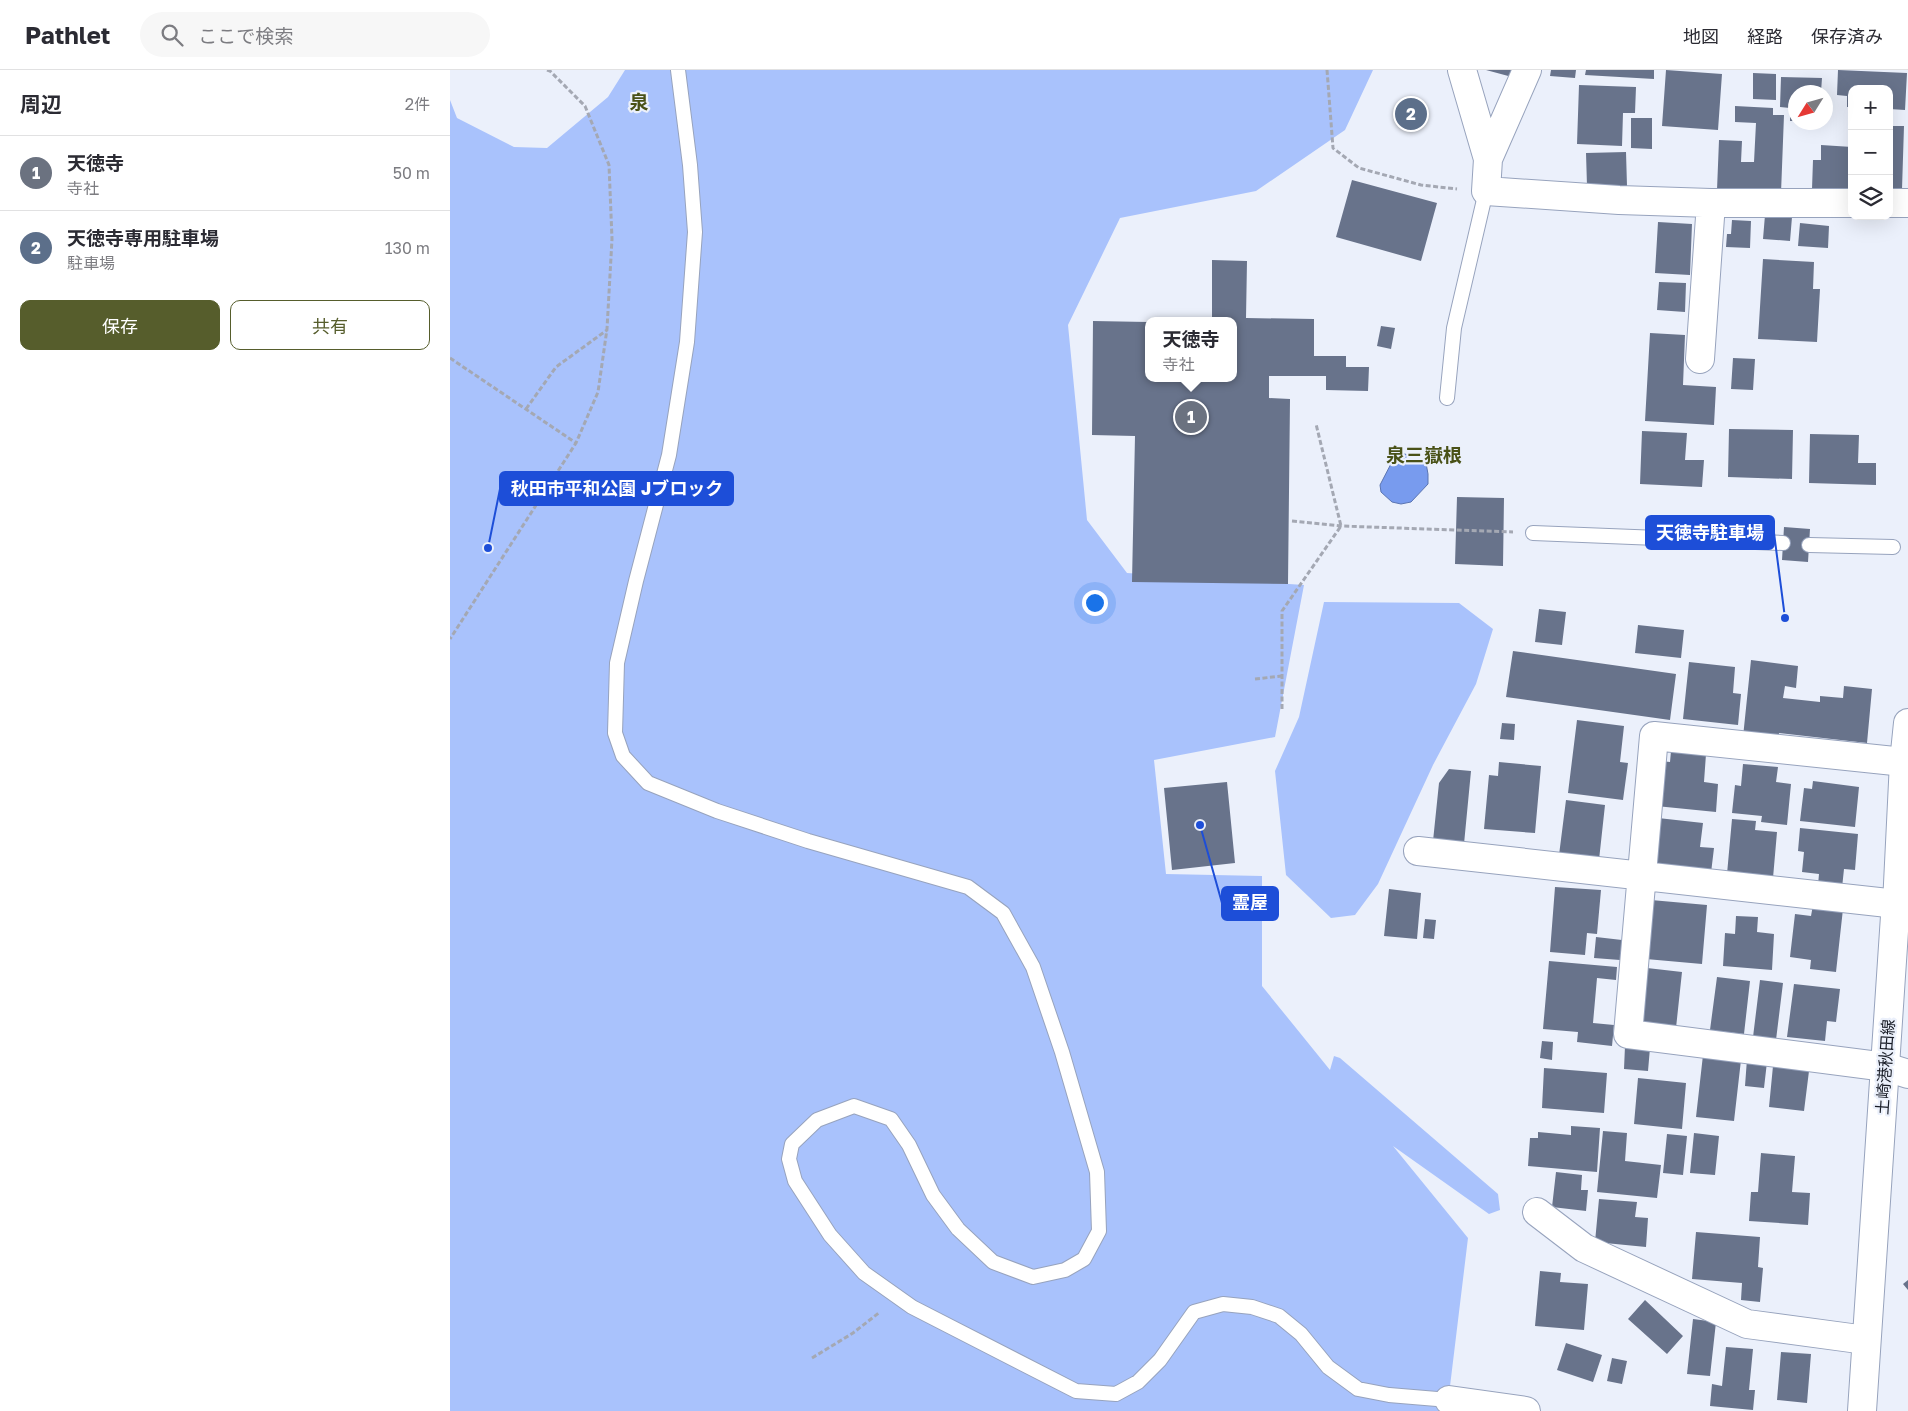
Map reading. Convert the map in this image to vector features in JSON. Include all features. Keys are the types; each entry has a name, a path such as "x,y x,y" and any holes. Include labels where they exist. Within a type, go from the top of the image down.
{"street":[{"path":"1462,70 1488,159 1486,192 1711,203 1848,203"},
{"path":"1488,159 1527,70"},
{"path":"1700,359 1711,203"},
{"path":"1893,203 1908,203"},
{"name":"土崎港秋田線","path":"1862,1411 1866,1340 1897,1070 1904,762 1908,724"},
{"path":"1897,1070 1628,1034 1654,736 1904,762"},
{"path":"1418,851 1641,877 1900,917"},
{"path":"1536,1212 1584,1248 1747,1324 1866,1340"},
{"path":"1449,1400 1526,1411"}],"lane":[{"path":"678,70 690,165 695,232 687,342 669,455 617,663 615,732 623,756 648,783 726,814 968,887 1003,913 1033,967 1062,1052 1097,1172 1099,1231 1084,1259 1065,1270 1033,1277 993,1262 958,1229 933,1195 909,1144 890,1119 854,1106 817,1120 792,1144 790,1159 795,1181 830,1235 864,1273 912,1307 1076,1390 1116,1394 1138,1382 1160,1360 1194,1312 1224,1304 1252,1308 1279,1316 1301,1334 1328,1367 1358,1389 1389,1395 1449,1400"},
{"path":"1447,398 1454,328 1486,192"},
{"path":"1533,533 1783,543"},
{"path":"1809,545 1893,547"}],"path":[{"path":"450,639 576,443 598,392 607,329 612,239 609,165 584,106 547,70"},
{"path":"1327,70 1333,148 1359,168 1421,185 1486,192"},
{"path":"526,409 556,367 607,329"},
{"path":"450,358 576,443"},
{"path":"1282,709 1282,611 1341,526 1316,424"},
{"path":"1292,521 1341,526 1533,533"},
{"path":"1255,679 1282,676"},
{"path":"812,1358 853,1333 899,1298"}],"shaded area":[{"path":"625,70 1373,70 1345,130 1256,191 1120,218 1068,325 1087,520 1127,573 1304,585 1275,737 1154,760 1166,874 1262,876 1262,986 1330,1070 1334,1056 1340,1058 1498,1194 1500,1210 1489,1214 1393,1146 1468,1238 1447,1411 450,1411 450,100 457,118 514,147 547,148 608,97"},
{"path":"1401,453 1426,463 1428,484 1411,502 1401,504 1392,502 1381,492 1380,485 1394,458"},
{"path":"1324,602 1459,603 1493,629 1476,684 1433,765 1378,884 1355,915 1331,918 1286,875 1275,771 1299,717"}],"building":[{"path":"1486,70 1514,70 1512,77"},
{"path":"1551,70 1576,70 1575,78 1550,76"},
{"path":"1586,70 1654,70 1654,79 1585,75"},
{"path":"1666,70 1722,74 1718,130 1662,126"},
{"path":"1838,70 1907,73 1905,110 1893,109 1893,85 1848,85 1848,107 1847,96 1837,95"},
{"path":"1753,73 1776,74 1776,100 1753,99"},
{"path":"1781,77 1822,78 1822,85 1788,85 1788,108 1780,107"},
{"path":"1579,85 1636,87 1635,113 1623,113 1622,146 1577,144"},
{"path":"1735,106 1773,108 1773,115 1784,115 1781,193 1717,190 1719,140 1742,141 1741,162 1754,162 1756,123 1735,122"},
{"path":"1631,118 1652,118 1652,149 1631,148"},
{"path":"1893,126 1904,126 1902,189 1893,189"},
{"path":"1821,145 1848,147 1848,191 1812,189 1813,160 1821,160"},
{"path":"1626,152 1627,186 1587,186 1586,153"},
{"path":"1352,180 1437,203 1421,261 1336,237"},
{"path":"1765,215 1792,217 1790,241 1763,239"},
{"path":"1732,220 1751,221 1750,248 1726,247 1727,234 1731,234"},
{"path":"1658,222 1692,224 1690,275 1655,273"},
{"path":"1800,223 1829,226 1828,248 1798,246"},
{"path":"1763,259 1814,262 1813,289 1820,289 1817,342 1758,339"},
{"path":"1212,260 1247,261 1246,318 1314,319 1314,356 1346,356 1346,367 1369,367 1368,391 1326,390 1326,376 1269,376 1269,398 1290,399 1288,584 1132,582 1135,436 1092,435 1093,321 1145,322 1145,382 1237,382 1237,317 1212,317"},
{"path":"1659,282 1686,283 1685,312 1657,310"},
{"path":"1381,326 1395,328 1391,349 1377,346"},
{"path":"1650,333 1685,335 1683,385 1716,387 1714,425 1645,421"},
{"path":"1733,358 1755,359 1753,390 1731,389"},
{"path":"1729,429 1793,430 1792,479 1728,477"},
{"path":"1642,431 1687,433 1685,460 1704,460 1702,487 1640,484"},
{"path":"1810,434 1859,435 1858,463 1876,463 1876,485 1809,483"},
{"path":"1457,497 1504,498 1503,566 1455,564"},
{"path":"1784,527 1810,529 1808,562 1782,560"},
{"path":"1539,609 1566,612 1562,645 1535,642"},
{"path":"1638,625 1684,630 1681,658 1635,653"},
{"path":"1513,651 1676,674 1670,720 1506,697"},
{"path":"1751,660 1798,666 1796,688 1785,686 1783,698 1820,702 1820,696 1843,698 1844,686 1872,689 1867,743 1779,733 1778,741 1743,737"},
{"path":"1689,662 1735,667 1733,693 1741,694 1738,725 1683,719"},
{"path":"1577,720 1624,726 1620,762 1628,763 1623,800 1568,793"},
{"path":"1502,723 1515,724 1514,740 1500,739"},
{"path":"1671,751 1706,754 1704,782 1718,784 1716,812 1656,806 1661,761 1670,762"},
{"path":"1499,762 1541,766 1535,833 1484,829 1489,775 1498,776"},
{"path":"1743,764 1778,767 1776,782 1791,784 1787,825 1761,822 1762,816 1732,813 1735,785 1741,786"},
{"path":"1449,769 1471,771 1464,844 1433,841 1439,783"},
{"path":"1813,781 1859,787 1855,827 1800,821 1804,788 1812,789"},
{"path":"1227,782 1235,863 1172,870 1164,788"},
{"path":"1566,800 1605,805 1599,860 1559,855"},
{"path":"1658,818 1703,823 1700,847 1714,848 1711,873 1653,867"},
{"path":"1732,819 1756,821 1755,830 1777,832 1773,878 1727,874"},
{"path":"1800,828 1858,834 1855,870 1844,869 1842,888 1818,885 1819,874 1802,872 1804,852 1798,851"},
{"path":"1555,887 1601,890 1597,934 1587,933 1585,955 1550,952"},
{"path":"1389,889 1421,893 1417,939 1384,936"},
{"path":"1651,900 1707,905 1702,964 1646,959"},
{"path":"1813,905 1843,909 1836,972 1810,969 1811,960 1790,957 1795,914 1811,916"},
{"path":"1736,916 1758,917 1757,932 1774,934 1772,970 1723,966 1725,933 1735,934"},
{"path":"1425,919 1436,920 1434,939 1423,938"},
{"path":"1596,937 1622,940 1620,960 1594,958"},
{"path":"1549,961 1617,967 1616,980 1597,978 1593,1023 1614,1025 1612,1046 1577,1042 1578,1032 1543,1029"},
{"path":"1647,968 1682,972 1676,1028 1641,1025"},
{"path":"1717,977 1750,981 1744,1034 1710,1030"},
{"path":"1760,980 1783,983 1776,1040 1753,1037"},
{"path":"1794,984 1840,989 1836,1022 1827,1021 1825,1041 1787,1037"},
{"path":"1542,1041 1553,1042 1552,1060 1540,1058"},
{"path":"1625,1046 1650,1048 1648,1071 1624,1069"},
{"path":"1703,1055 1741,1060 1734,1121 1696,1117"},
{"path":"1747,1059 1767,1062 1764,1088 1745,1086"},
{"path":"1773,1066 1809,1071 1804,1111 1769,1107"},
{"path":"1544,1068 1607,1073 1604,1113 1542,1108"},
{"path":"1638,1078 1686,1083 1682,1129 1634,1124"},
{"path":"1571,1126 1600,1128 1597,1172 1528,1166 1530,1138 1538,1138 1538,1132 1571,1135"},
{"path":"1603,1131 1627,1133 1625,1161 1661,1165 1657,1198 1597,1192"},
{"path":"1694,1133 1719,1136 1715,1175 1690,1173"},
{"path":"1667,1134 1687,1136 1683,1175 1663,1173"},
{"path":"1761,1153 1795,1156 1792,1192 1810,1193 1808,1225 1749,1221 1751,1192 1758,1192"},
{"path":"1556,1172 1582,1175 1581,1190 1588,1190 1586,1211 1552,1207"},
{"path":"1599,1199 1637,1202 1635,1217 1648,1218 1646,1247 1595,1242"},
{"path":"1696,1232 1760,1237 1758,1267 1763,1268 1760,1302 1741,1300 1742,1283 1692,1279"},
{"path":"1540,1271 1561,1273 1560,1282 1588,1284 1584,1330 1535,1326"},
{"path":"1908,1280 1908,1290 1903,1284"},
{"path":"1645,1300 1683,1336 1667,1354 1628,1319"},
{"path":"1693,1319 1716,1322 1710,1376 1687,1374"},
{"path":"1566,1343 1602,1355 1593,1382 1557,1370"},
{"path":"1726,1347 1753,1349 1749,1390 1755,1390 1753,1410 1710,1406 1712,1384 1722,1386"},
{"path":"1781,1352 1811,1354 1807,1403 1777,1400"},
{"path":"1612,1358 1627,1361 1622,1384 1607,1381"}],"place":[{"name":"天徳寺専用駐車場","path":"1411,114"},
{"name":"天徳寺","path":"1191,417"},
{"name":"秋田市平和公園 Jブロック","path":"488,548"},
{"name":"天徳寺駐車場","path":"1785,618"},
{"name":"霊屋","path":"1200,825"}],"district":[{"name":"泉","path":"639,102"},
{"name":"泉三嶽根","path":"1424,455"}]}
